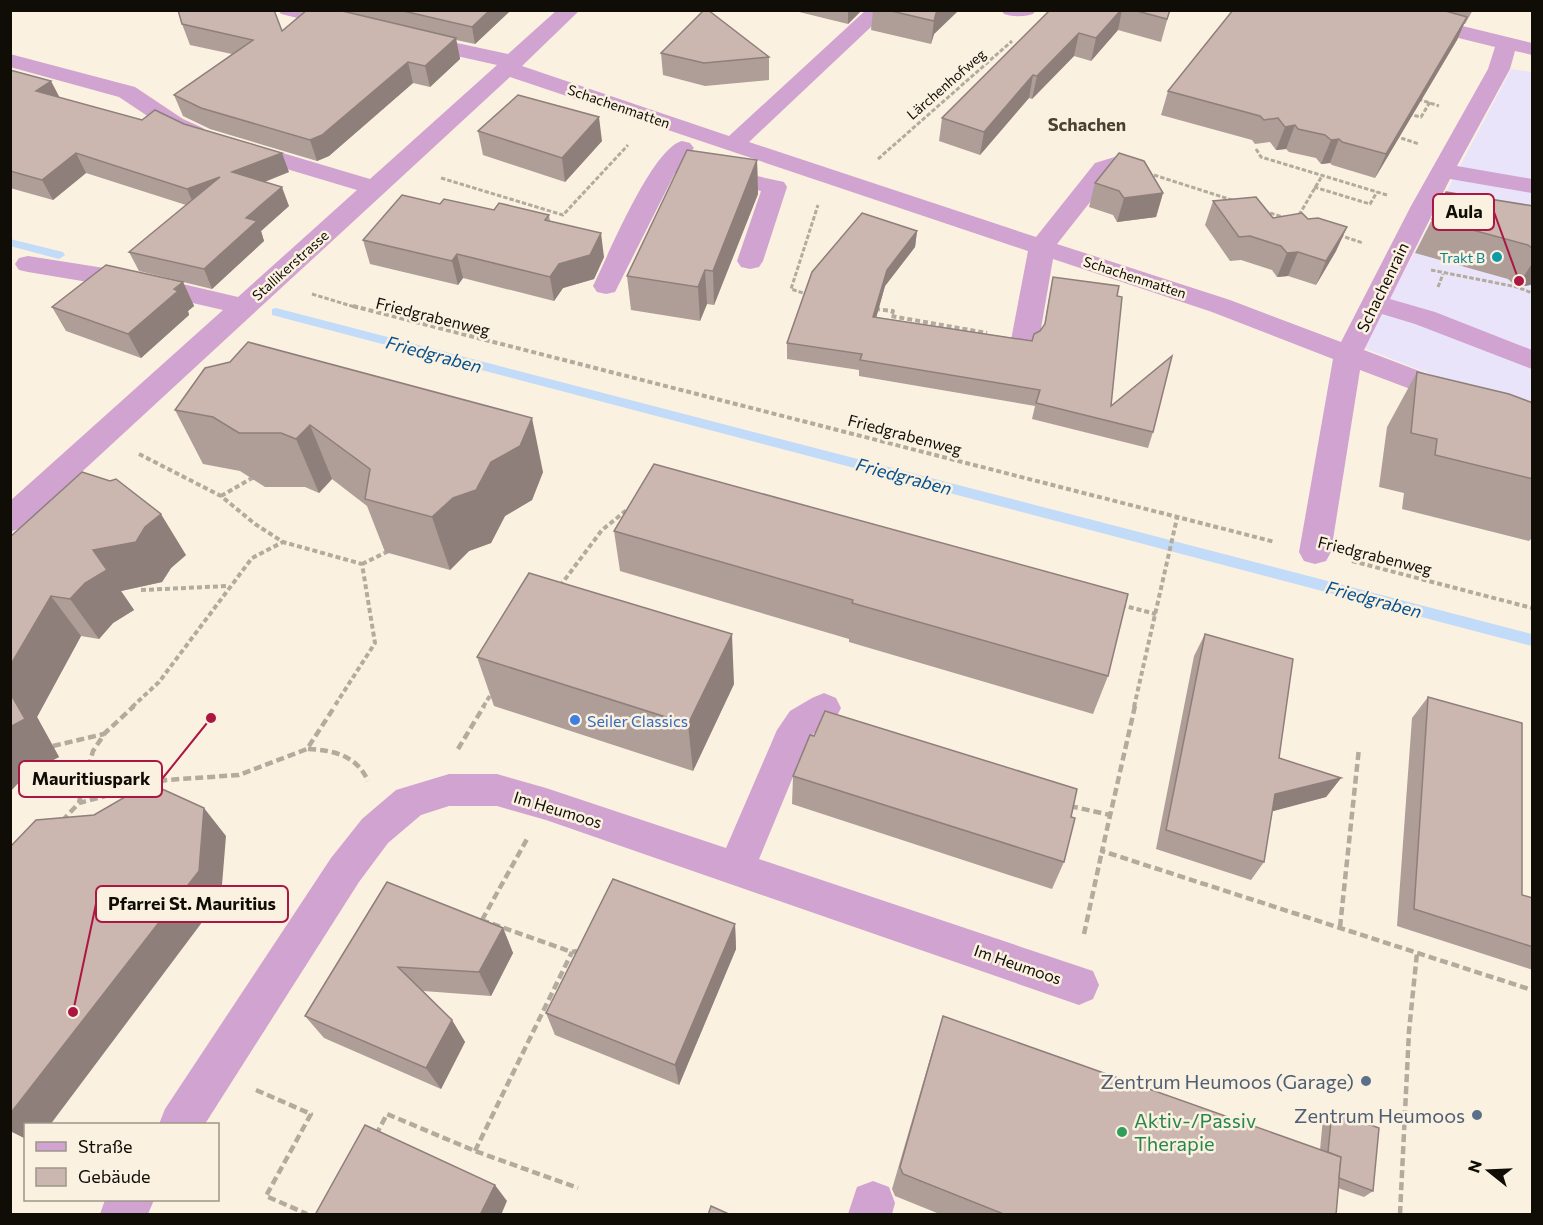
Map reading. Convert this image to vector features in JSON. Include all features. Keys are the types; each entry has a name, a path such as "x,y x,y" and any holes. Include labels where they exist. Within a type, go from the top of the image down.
{"street":[{"path":"288,10 367,29"},
{"name":"Stallikerstrasse","path":"10,520 570,10"},
{"path":"733,145 879,10"},
{"path":"1011,10 1026,10"},
{"path":"1368,10 1533,49"},
{"name":"Schachenmatten","path":"390,34 509,65 695,133 1221,306 1533,425"},
{"name":"Schachenrain","path":"1316,552 1348,355 1423,206 1499,69 1508,43"},
{"path":"10,60 128,92 176,124 218,141 381,182"},
{"path":"606,286 660,175 695,133"},
{"path":"1025,340 1042,246 1104,168 1121,162"},
{"path":"1447,162 1533,186"},
{"path":"668,164 775,187 750,261"},
{"path":"28,264 66,269 204,296 243,307"},
{"path":"1373,303 1425,318 1533,360"},
{"path":"736,869 790,741 802,722 824,708"},
{"name":"Im Heumoos","path":"181,1123 345,870 375,831 409,802 449,790 497,790 546,804 1079,985"},
{"path":"122,1215 131,1201"}],"path":[{"name":"Lärchenhofweg","path":"878,160 902,136 1014,39"},
{"path":"1409,97 1474,117"},
{"path":"1400,111 1421,117 1430,102"},
{"path":"1389,134 1447,162"},
{"path":"381,182 412,182 444,178 563,215 636,137"},
{"path":"1256,149 1260,157 1423,206"},
{"path":"1156,174 1242,203"},
{"path":"1263,210 1296,221 1322,176"},
{"path":"1314,187 1370,204 1377,192"},
{"path":"818,298 791,289 818,205 826,197"},
{"path":"1329,232 1374,246"},
{"path":"1395,260 1443,274 1517,287 1533,293"},
{"name":"Friedgrabenweg","path":"271,282 371,312 1533,608"},
{"path":"871,308 893,311 891,316 1025,340"},
{"path":"131,450 221,496 255,524 283,542 362,564 396,548"},
{"path":"221,496 262,472"},
{"path":"555,593 602,530 627,510 633,501"},
{"path":"1084,934 1177,518"},
{"path":"58,824 79,803 93,751 105,733 159,682 229,585 252,558 283,542"},
{"path":"307,749 375,643 362,564"},
{"path":"141,590 229,585"},
{"path":"1110,602 1156,614"},
{"path":"453,757 494,689"},
{"path":"53,746 105,733"},
{"path":"1340,927 1359,748"},
{"path":"79,803 166,780 239,775 307,749 323,749 339,754 362,767 371,789"},
{"path":"1065,805 1110,815"},
{"path":"482,920 531,832"},
{"path":"1102,851 1533,990"},
{"path":"472,916 574,951 475,1151"},
{"path":"1400,1215 1409,1031 1417,953"},
{"path":"214,1071 310,1114 266,1196 307,1215"},
{"path":"371,1144 387,1114 475,1151 578,1188"}],"shaded area":[{"path":"1511,69 1532,72 1532,415 1364,348"}],"building":[{"path":"178,10 274,10 282,31 307,10 338,10 456,38 425,66 408,62 322,135 310,140 201,108 174,95 253,40 182,24"},
{"path":"399,10 490,10 472,27"},
{"path":"704,10 708,10 769,57 704,63 661,53"},
{"path":"887,10 937,10 934,21"},
{"path":"1050,10 1121,10 1096,38 1079,33 1037,76 1033,75 984,132 942,118"},
{"path":"1133,10 1170,10 1167,19"},
{"path":"1233,10 1442,10 1467,17 1386,154 1342,142 1339,139 1331,140 1325,135 1298,129 1295,125 1285,127 1278,118 1264,120 1260,116 1168,91"},
{"path":"10,70 51,81 36,91 142,120 155,110 184,124 282,153 232,172 282,187 246,218 257,221 204,269 129,252 220,177 187,189 76,153 42,180 10,171"},
{"path":"518,95 599,117 562,158 478,131"},
{"path":"687,150 757,160 713,271 705,270 698,287 627,276"},
{"path":"1119,153 1144,161 1163,193 1124,198 1119,191 1095,183"},
{"path":"1446,192 1533,206 1533,249 1528,245 1432,219"},
{"path":"402,195 440,204 444,199 494,210 499,203 549,215 545,220 601,233 590,255 559,264 550,277 457,254 452,261 363,240"},
{"path":"1256,197 1273,218 1302,213 1308,219 1318,218 1347,227 1326,261 1298,252 1287,253 1281,246 1250,236 1239,237 1213,201"},
{"path":"862,213 917,231 887,270 873,317 1032,341 1034,334 1040,331 1045,324 1053,277 1119,286 1117,296 1122,297 1111,406 1172,356 1153,432 1036,403 1040,390 860,360 862,354 787,343 812,272"},
{"path":"106,265 183,282 174,289 178,291 128,334 52,307"},
{"path":"248,342 532,418 520,446 491,462 476,490 453,498 432,517 365,499 370,469 310,425 296,439 281,433 239,433 213,417 175,410 205,368 230,362"},
{"path":"1417,372 1509,394 1533,403 1533,479 1435,455 1437,439 1411,433"},
{"path":"654,464 1128,594 1108,676 852,603 853,600 614,531"},
{"path":"82,472 110,481 116,479 161,514 145,527 136,542 93,550 107,570 85,583 70,599 51,596 10,666 10,537"},
{"path":"529,573 732,634 688,724 477,657"},
{"path":"1205,634 1293,659 1279,758 1341,778 1275,794 1264,862 1166,830"},
{"path":"10,693 25,719 10,727"},
{"path":"1428,697 1522,723 1522,895 1533,898 1533,947 1414,909"},
{"path":"825,711 1077,789 1071,817 1075,818 1064,862 793,776 810,735 814,736"},
{"path":"149,783 204,808 199,871 10,1114 10,847 36,820 94,815"},
{"path":"613,879 735,924 675,1065 546,1013"},
{"path":"387,882 503,928 479,972 398,967 452,1020 426,1068 305,1016"},
{"path":"943,1016 1341,1157 1336,1215 1006,1215 903,1174 900,1167"},
{"path":"1332,1111 1379,1128 1373,1191 1339,1178 1341,1157 1328,1152"},
{"path":"365,1125 495,1185 480,1215 315,1215"},
{"path":"711,1206 731,1215 708,1215"}],"waterway":[{"name":"Friedgraben","path":"10,242 59,255"},
{"name":"Friedgraben","path":"276,312 1532,640"}],"place":[{"name":"Trakt B","path":"1497,257"},
{"name":"Aula","path":"1519,281"},
{"name":"Mauritiuspark","path":"211,718"},
{"name":"Seiler Classics","path":"575,720"},
{"name":"Pfarrei St. Mauritius","path":"73,1012"},
{"name":"Zentrum Heumoos (Garage)","path":"1366,1081"},
{"name":"Zentrum Heumoos","path":"1477,1115"},
{"name":"Aktiv-/Passiv Therapie","path":"1122,1132"}],"district":[{"name":"Schachen","path":"1087,124"}]}
